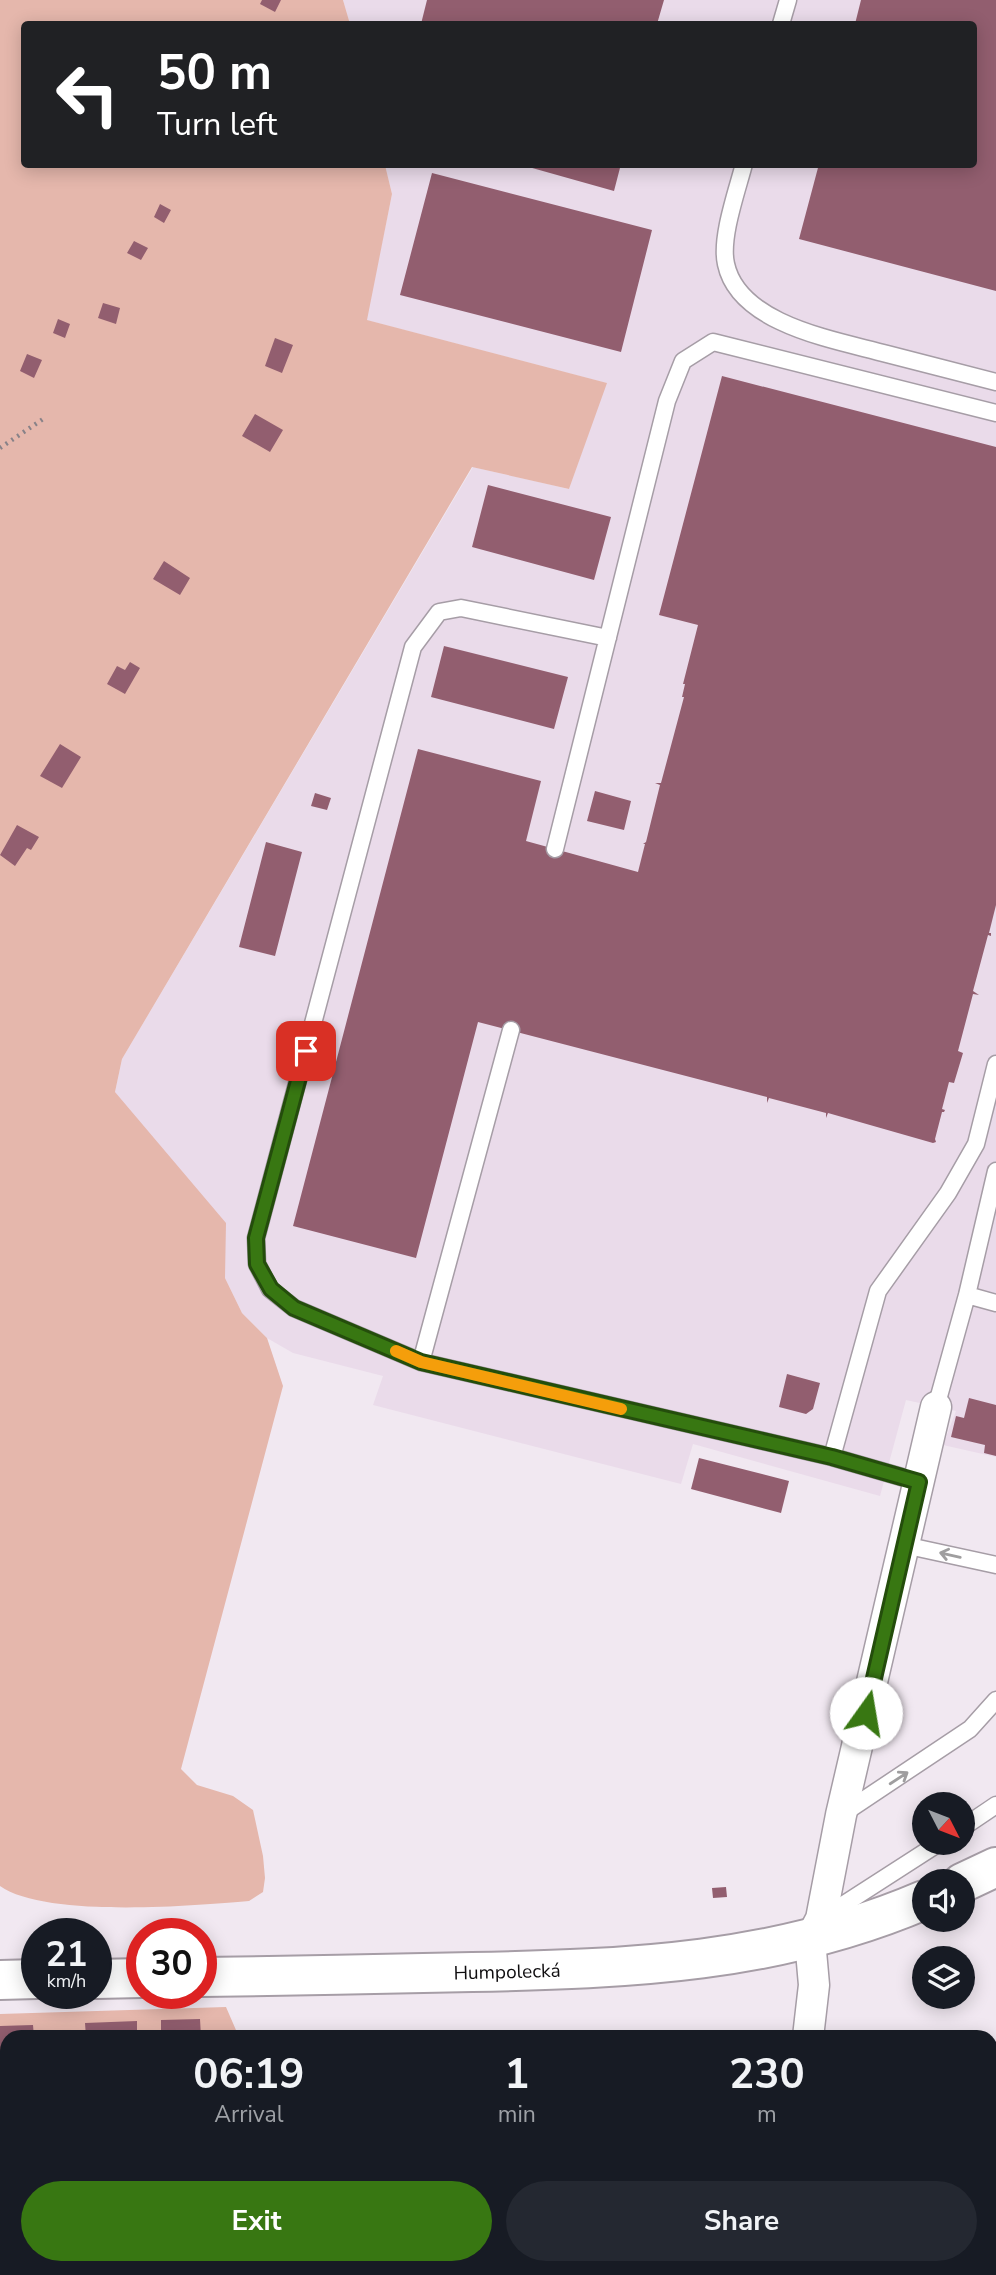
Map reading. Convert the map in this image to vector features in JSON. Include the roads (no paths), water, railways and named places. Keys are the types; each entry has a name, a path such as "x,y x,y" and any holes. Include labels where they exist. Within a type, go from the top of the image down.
{"main road":[{"path":"975,1877 996,1867"},
{"name":"Humpolecká","path":"217,1978 574,1970 650,1965 733,1955 816,1930 871,1921 912,1905"},
{"path":"0,1980 21,1979"}],"street":[{"path":"809,2030 816,1930 936,1407"}],"lane":[{"path":"782,21 788,0"},
{"path":"743,168 727,226 726,263 737,290 766,314 806,333 996,382"},
{"path":"555,849 667,401 683,361 713,342 996,413"},
{"path":"608,638 461,608 439,612 412,647 256,1238 257,1264 271,1289 294,1308 421,1362 832,1457 919,1482"},
{"path":"421,1362 510,1030"},
{"path":"832,1457 878,1291 948,1193 976,1144 996,1064"},
{"path":"936,1407 967,1295 996,1171"},
{"path":"967,1295 996,1303"},
{"path":"904,1545 996,1565"},
{"path":"841,1815 970,1729 996,1700"},
{"path":"975,1819 996,1805"},
{"path":"816,1930 922,1855"}]}
